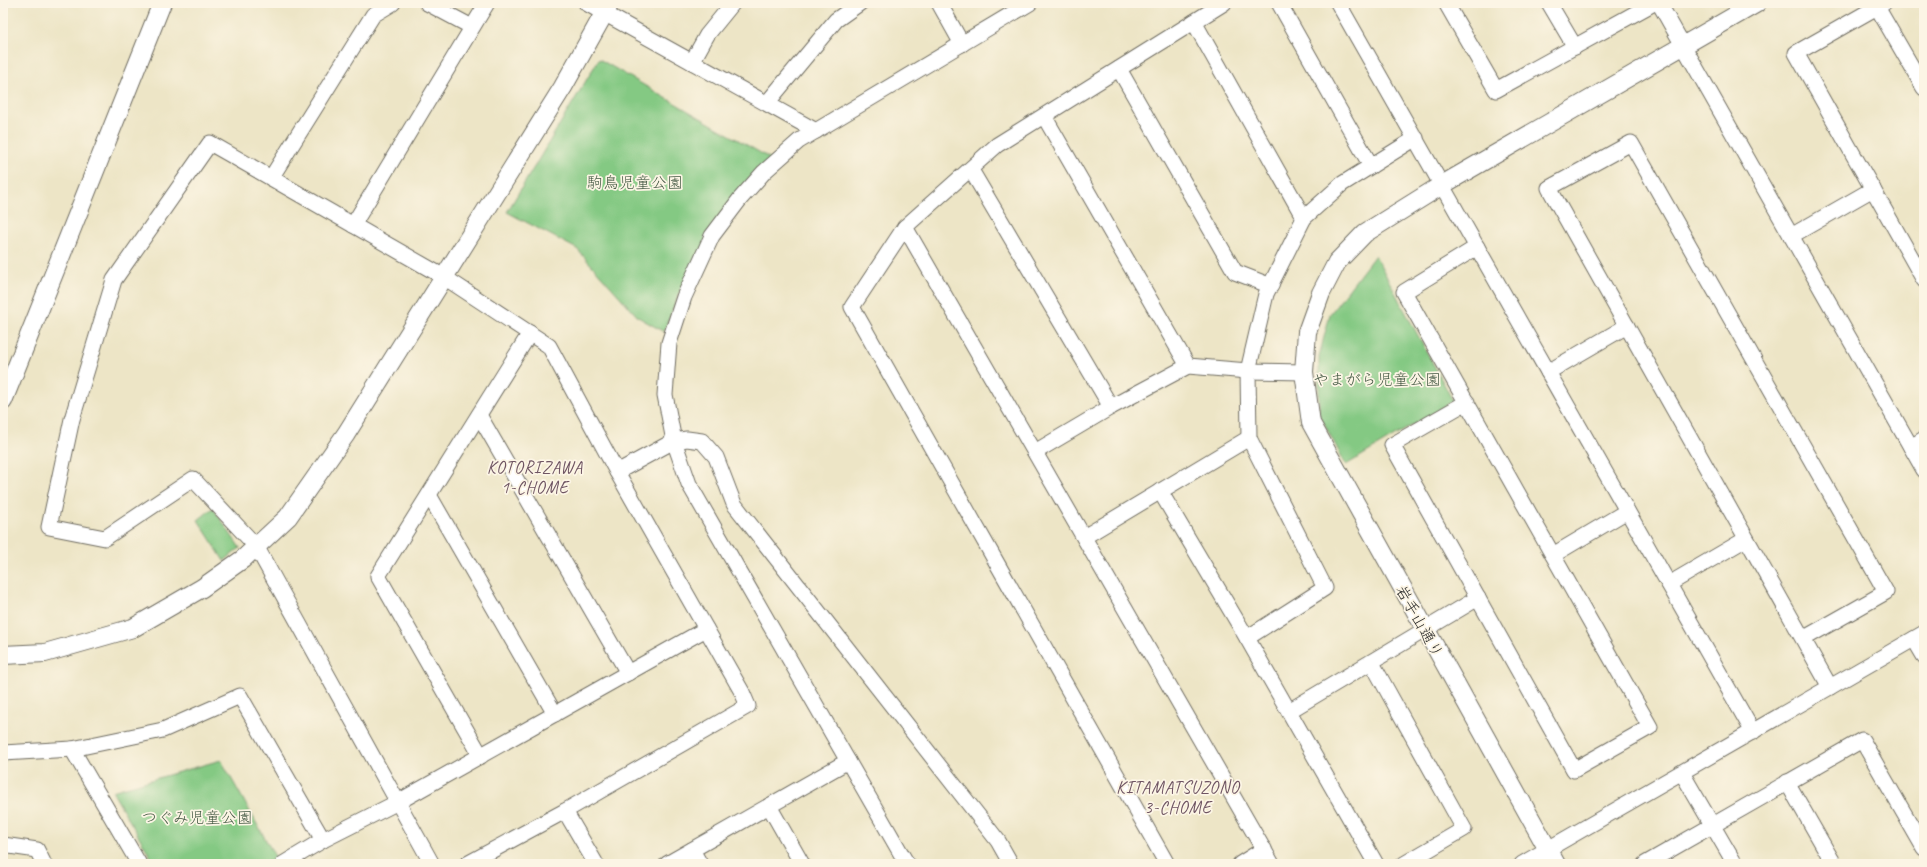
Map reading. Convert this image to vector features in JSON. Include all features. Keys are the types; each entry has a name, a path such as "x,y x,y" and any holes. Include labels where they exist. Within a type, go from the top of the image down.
{"street":[{"path":"3,401 162,3"},
{"path":"271,178 373,15 392,3"},
{"path":"427,3 472,27"},
{"path":"353,225 487,3"},
{"path":"586,3 607,8 692,62 816,131"},
{"path":"692,62 707,35 733,3"},
{"path":"767,103 836,20 860,3"},
{"path":"939,3 962,44"},
{"path":"907,864 689,484 674,441 665,395 669,343 684,297 712,236 740,198 776,161 799,141 1030,3"},
{"path":"1167,864 852,306 904,227 997,146 1224,3"},
{"path":"1278,3 1371,166"},
{"path":"1338,3 1753,732"},
{"path":"1446,3 1496,90 1654,3"},
{"path":"1549,3 1575,47"},
{"path":"1659,3 1924,470"},
{"name":"岩手山通り","path":"1551,857 1311,423 1304,372 1307,332 1321,293 1337,262 1365,233 1442,185 1757,3"},
{"path":"1924,88 1880,5 1796,54 1924,280"},
{"path":"3,655 45,653 133,628 202,588 243,559 288,517 346,434 562,86 607,8"},
{"path":"1194,22 1304,218"},
{"path":"1119,69 1235,272 1270,286"},
{"path":"1044,116 1188,366"},
{"path":"1247,638 1325,588 1249,438 1248,371 1266,294 1304,218 1342,184 1416,138"},
{"path":"432,864 256,546 193,479 105,538 49,527 72,419 114,280 210,143 444,277 549,346 617,472 742,692 748,706 565,811 467,864"},
{"path":"1803,639 1886,592 1630,143 1549,188 1830,687"},
{"path":"971,170 1111,407"},
{"path":"1791,236 1873,189"},
{"path":"904,227 1272,864"},
{"path":"1467,402 1392,445 1574,770 1650,727 1467,402 1404,292 1477,247"},
{"path":"1548,372 1627,326"},
{"path":"481,756 378,576 530,333"},
{"path":"1035,452 1111,407 1188,366 1248,371 1304,372"},
{"path":"479,414 628,673"},
{"path":"1084,537 1249,438"},
{"path":"1911,447 1924,439"},
{"path":"617,472 674,441 702,441 716,457 734,504 998,841 1011,864"},
{"path":"1160,491 1247,638 1376,864"},
{"path":"429,495 555,714"},
{"path":"1553,555 1627,511"},
{"path":"1669,584 1746,539"},
{"path":"1289,711 1372,663 1478,598"},
{"path":"283,864 323,840 398,802 481,756 706,629"},
{"path":"1522,864 1551,857 1682,772 1919,636 1924,656"},
{"path":"1372,663 1464,829 1404,864"},
{"path":"3,753 72,749 163,730 240,696 323,840"},
{"path":"1645,864 1862,740 1924,848"},
{"path":"72,749 139,864"},
{"path":"667,864 848,761"},
{"path":"1682,772 1734,864"},
{"path":"1787,782 1834,864"},
{"path":"769,806 802,864"},
{"path":"565,811 596,864"},
{"path":"3,845 36,850 44,864"},
{"path":"1240,864 1264,849"},
{"path":"692,850 700,864"}],"green space":[{"name":"駒鳥児童公園","path":"599,59 771,159 680,291 664,332 638,317 577,249 507,212"},
{"name":"やまがら児童公園","path":"1375,255 1453,401 1346,465 1319,414 1319,356 1330,314"},
{"path":"213,508 240,548 224,561 198,520"},
{"name":"つぐみ児童公園","path":"221,760 276,858 265,864 155,864 112,791"}],"district":[{"name":"KOTORIZAWA 1-CHOME","path":"535,477"},
{"name":"KITAMATSUZONO 3-CHOME","path":"1178,797"}]}
